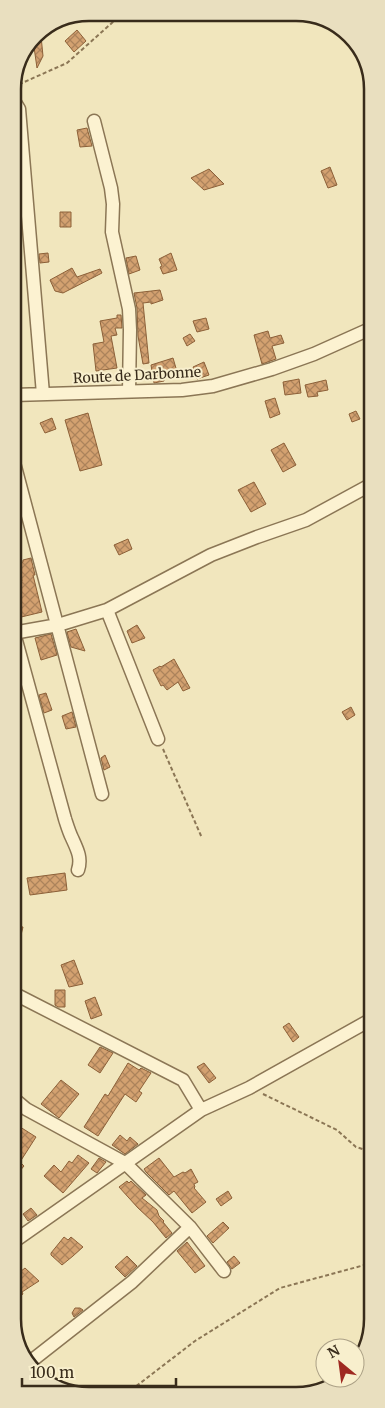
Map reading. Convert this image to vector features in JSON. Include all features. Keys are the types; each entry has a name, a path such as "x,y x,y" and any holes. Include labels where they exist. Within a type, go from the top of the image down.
{"street":[{"path":"94,121 111,188 113,204 112,232 128,309 130,330 129,391"},
{"path":"21,134 42,394"},
{"name":"Route de Darbonne","path":"21,395 182,390 212,386 272,369 364,331"},
{"path":"21,632 58,626 107,610 211,555 257,536 306,520 364,488"},
{"path":"21,489 102,794"},
{"path":"107,610 158,739"},
{"path":"21,662 65,819 80,856 78,870"},
{"path":"21,997 183,1080 201,1110"},
{"path":"21,1236 201,1110 249,1088 364,1025"},
{"path":"21,1105 125,1163 190,1227 224,1271"},
{"path":"34,1359 132,1282 190,1227"}],"path":[{"path":"21,83 68,63 114,21"},
{"path":"158,739 202,838"},
{"path":"249,1088 337,1130 356,1147 364,1150"},
{"path":"135,1387 194,1340 280,1288 364,1265"}],"building":[{"path":"77,30 86,41 74,52 65,41"},
{"path":"41,41 43,56 37,68 34,50"},
{"path":"87,128 92,146 80,147 77,130"},
{"path":"330,167 337,185 328,188 321,171"},
{"path":"209,169 224,184 204,190 191,178"},
{"path":"60,212 71,212 71,227 60,227"},
{"path":"48,253 49,262 40,263 39,254"},
{"path":"171,253 177,270 163,274 159,259"},
{"path":"136,256 140,270 129,274 126,258"},
{"path":"72,268 77,277 100,269 102,273 63,293 55,291 50,280"},
{"path":"160,290 163,300 151,304 151,302 143,303 149,363 143,364 134,293"},
{"path":"117,315 121,315 122,328 115,328 117,335 111,336 117,368 96,371 93,344 104,342 100,321 117,318"},
{"path":"206,318 209,329 197,332 193,321"},
{"path":"268,331 270,338 281,335 284,343 272,346 276,359 262,364 254,335"},
{"path":"190,334 195,341 187,346 183,338"},
{"path":"173,358 178,375 154,383 151,365"},
{"path":"204,362 209,375 197,379 193,367"},
{"path":"299,379 301,393 285,395 283,382"},
{"path":"326,380 328,390 317,392 318,396 308,397 305,385"},
{"path":"275,398 280,414 270,418 265,401"},
{"path":"356,411 360,419 352,422 349,414"},
{"path":"88,413 102,465 80,471 65,420"},
{"path":"52,418 56,429 45,433 40,423"},
{"path":"284,443 296,465 283,472 271,450"},
{"path":"254,482 266,504 251,512 238,490"},
{"path":"128,539 132,549 119,555 114,545"},
{"path":"31,558 42,612 21,617 21,562"},
{"path":"137,625 145,638 132,643 127,631"},
{"path":"76,629 85,651 71,647 67,632"},
{"path":"51,634 57,655 41,660 35,638"},
{"path":"174,659 190,688 183,691 178,682 167,690 163,685 161,686 153,670"},
{"path":"46,693 52,710 44,713 39,695"},
{"path":"351,707 355,715 347,720 342,712"},
{"path":"72,712 76,727 66,729 62,716"},
{"path":"105,755 110,767 104,770 101,758"},
{"path":"65,873 67,890 30,895 27,878"},
{"path":"74,960 83,984 69,987 61,965"},
{"path":"55,990 65,990 65,1007 55,1005"},
{"path":"95,997 102,1015 91,1019 85,1001"},
{"path":"289,1023 299,1037 293,1042 283,1027"},
{"path":"100,1047 113,1053 100,1073 88,1065"},
{"path":"128,1063 139,1070 141,1068 151,1073 139,1091 142,1093 136,1102 125,1094 98,1136 84,1127 105,1094 108,1096"},
{"path":"204,1063 216,1078 209,1083 197,1067"},
{"path":"61,1080 79,1094 59,1118 41,1104"},
{"path":"21,1128 36,1137 21,1160"},
{"path":"120,1135 127,1141 130,1137 138,1144 125,1154 112,1145"},
{"path":"78,1155 89,1163 63,1193 44,1176 54,1165 61,1172 69,1161 72,1163"},
{"path":"99,1158 106,1162 97,1173 91,1169"},
{"path":"159,1158 174,1177 191,1169 198,1182 194,1184 194,1188 206,1202 192,1213 174,1191 169,1195 144,1169"},
{"path":"127,1181 129,1183 131,1181 146,1195 142,1198 157,1210 159,1216 172,1233 166,1238 119,1187"},
{"path":"228,1191 232,1198 221,1206 216,1199"},
{"path":"31,1208 37,1215 28,1221 23,1214"},
{"path":"223,1222 229,1228 213,1243 207,1236"},
{"path":"64,1237 68,1240 71,1237 83,1247 62,1265 51,1253"},
{"path":"187,1242 205,1266 195,1273 177,1251"},
{"path":"127,1256 137,1266 125,1277 115,1267"},
{"path":"234,1256 240,1263 232,1269 227,1262"},
{"path":"25,1268 39,1281 22,1292 23,1294 21,1295 21,1271"},
{"path":"75,1308 83,1310 74,1317 72,1313"}]}
